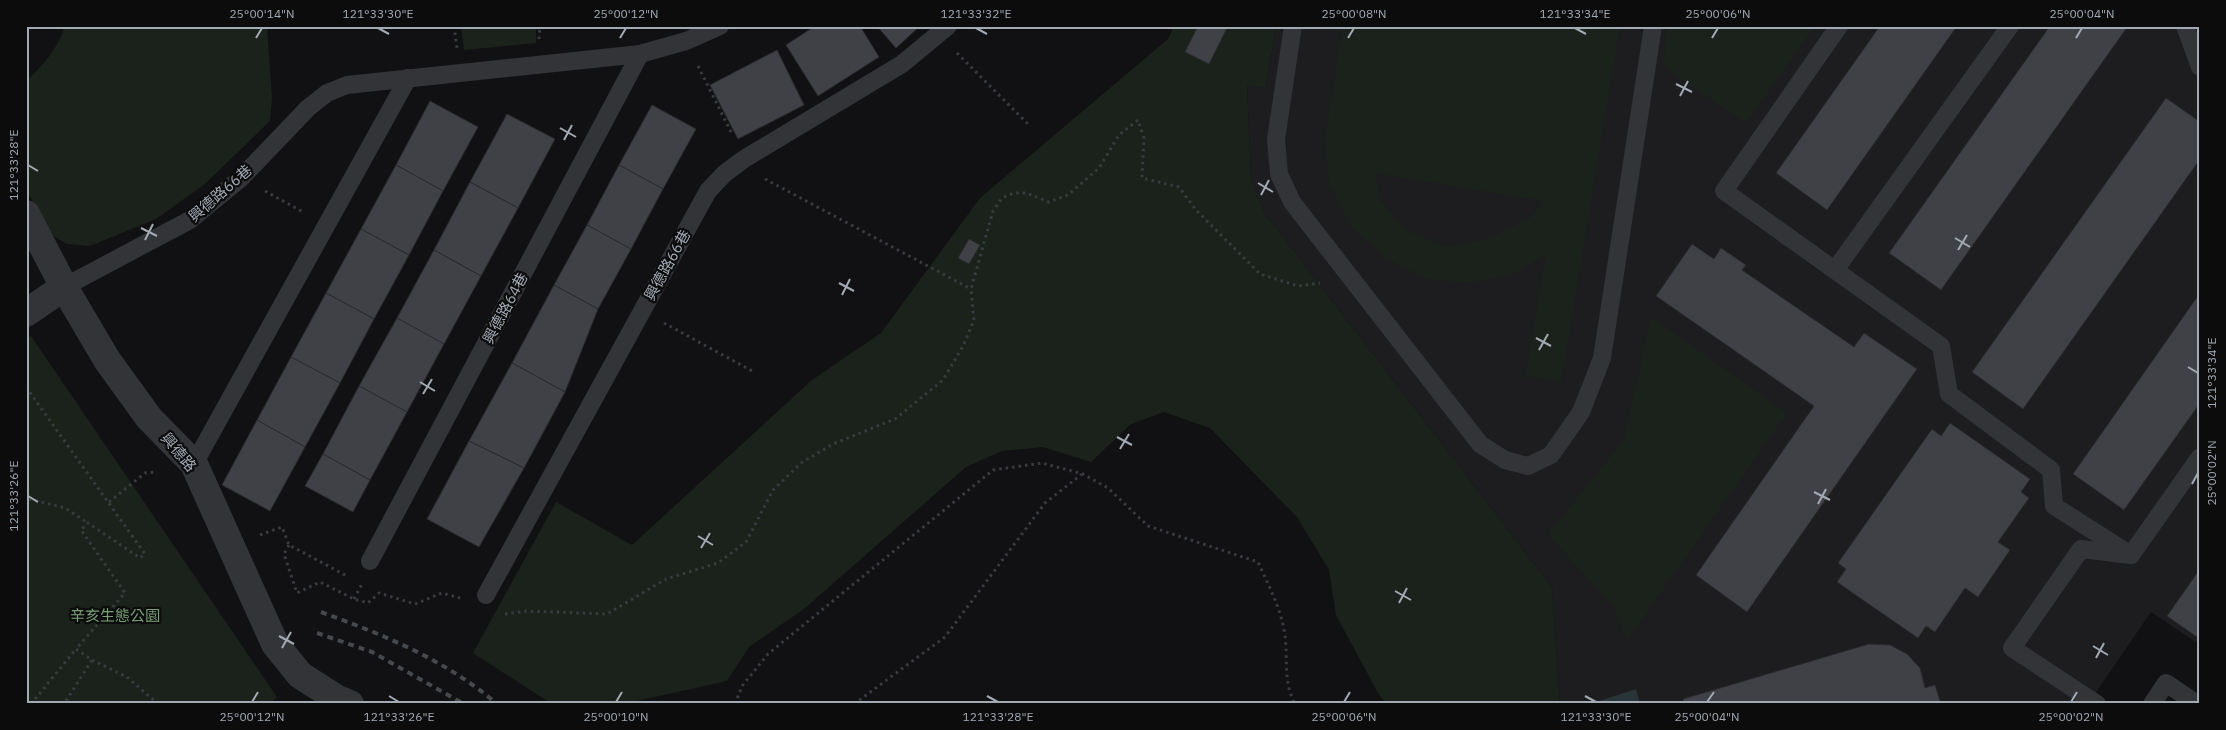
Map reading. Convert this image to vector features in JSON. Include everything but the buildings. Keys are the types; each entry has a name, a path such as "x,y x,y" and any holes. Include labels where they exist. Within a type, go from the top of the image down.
{"street":[{"name":"興德路","path":"26,214 64,287 107,360 149,418 194,464 275,644 300,675 336,698 350,704"},
{"name":"興德路66巷","path":"26,313 64,287"}],"lane":[{"name":"興德路66巷","path":"64,287 190,220 240,178 308,108 327,93 347,84 640,54 686,41 720,26"},
{"path":"1292,26 1276,139 1279,174 1292,202 1480,444 1505,460 1528,466 1551,455 1582,412 1602,358 1653,26"},
{"path":"1839,26 1724,191 1941,346 1949,394 2051,470 2054,506 2131,554"},
{"path":"1835,270 2010,26"},
{"path":"2185,26 2200,67"},
{"name":"興德路66巷","path":"486,595 708,191 724,174 744,159 902,64 943,31"},
{"name":"興德路64巷","path":"370,561 640,54"},
{"path":"194,464 408,78"},
{"path":"2131,554 2200,457"},
{"path":"2097,704 2012,648 2081,549 2131,554"},
{"path":"2152,704 2166,683 2197,704"}],"path":[{"path":"943,31 1030,126"},
{"path":"686,41 744,159 762,177 971,289"},
{"path":"289,545 284,554 297,593 320,582 354,599 368,603 379,593 415,604 442,593 459,598 477,598 486,595 486,611 489,617 527,610 607,614 666,579 718,563 746,542 773,490 801,463 832,444 895,419 942,380 962,346 974,320 971,289 993,211 1002,198 1014,192 1026,193 1049,202 1068,195 1099,168 1119,135 1138,120 1144,138 1142,178 1179,186 1196,210 1260,274 1298,286 1351,278"},
{"path":"240,178 327,225"},
{"path":"642,310 754,372"},
{"path":"26,387 145,554 140,558 65,508 30,499"},
{"path":"735,704 742,686 768,654 993,470 1042,463 1082,474 1108,488 1148,526 1258,562 1276,602 1285,635 1288,691 1295,704"},
{"path":"109,502 145,474 194,464"},
{"path":"854,704 946,637 1045,503 1082,474"},
{"path":"31,704 125,593 81,530 88,523"},
{"path":"232,546 282,527 289,545 362,584"},
{"path":"76,649 92,660 127,677 158,704"},
{"path":"64,704 92,660"}],"shaded area":[{"path":"1276,26 2200,26 2200,645 2151,612 2088,704 1560,704 1552,587 1264,212 1251,178 1247,84 1266,88"},
{"path":"1636,689 1640,704 1590,704"}],"green space":[{"path":"65,26 267,26 272,98 270,121 205,184 156,219 90,246 67,244 53,236 29,195 26,184 26,81 49,56"},
{"path":"461,26 536,26 536,43 464,50"},
{"path":"1174,26 1276,26 1266,88 1247,85 1251,178 1264,212 1552,587 1560,704 1386,704 1378,693 1336,615 1329,570 1297,517 1210,428 1164,412 1131,424 1091,462 1043,447 1002,451 966,467 804,609 749,647 727,681 623,704 552,704 473,653 556,502 632,545 812,380 881,333 980,198 1168,39"},
{"path":"1343,26 1620,26 1561,382 1526,376 1546,254 1513,274 1468,283 1428,279 1386,259 1352,227 1329,184 1325,138","holes":["1375,173 1543,201 1530,218 1488,239 1448,247 1408,231 1381,202"]},
{"path":"1668,26 1815,26 1746,123 1663,66"},
{"path":"1651,317 1787,413 1627,641 1614,608 1548,534 1624,440"},
{"name":"辛亥生態公園","path":"31,336 277,697 270,704 26,704 26,339"}],"railway":[{"path":"321,612 414,650 457,674 497,704"},
{"path":"317,633 372,652 464,704"}]}
